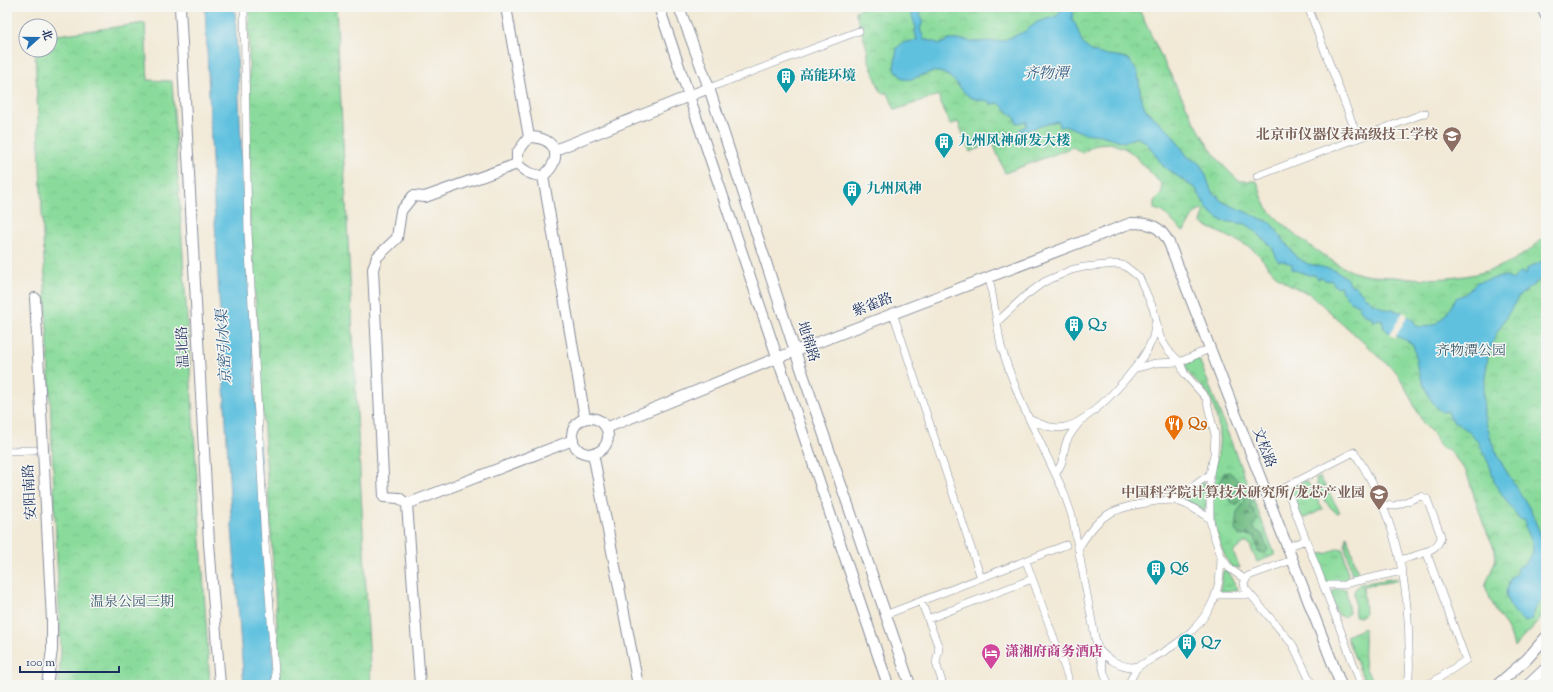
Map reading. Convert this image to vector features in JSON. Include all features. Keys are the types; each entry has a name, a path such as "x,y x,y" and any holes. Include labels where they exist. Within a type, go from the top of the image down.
{"street":[{"name":"温北路","path":"180,7 209,542 220,685"},
{"path":"244,7 248,232 265,535 276,685"},
{"path":"506,7 529,137 517,153 517,164 524,171 534,175 543,176 550,170 555,159 555,150 549,142 541,137 529,137"},
{"path":"659,7 888,685"},
{"name":"地锦路","path":"679,7 709,88 795,351 910,685"},
{"path":"1308,7 1358,138"},
{"path":"1542,7 1546,16"},
{"path":"555,150 709,88 859,31"},
{"path":"1257,176 1425,113"},
{"path":"420,685 407,504 399,498 384,498 373,269 377,258 397,238 401,211 413,196 425,197 517,164"},
{"path":"543,176 585,418"},
{"name":"紫雀路","path":"606,428 777,358 989,276 1131,224 1144,223 1154,226"},
{"name":"文松路","path":"1154,226 1163,232 1169,243 1341,685"},
{"path":"997,322 1025,296 1044,282 1084,267 1117,264 1125,266 1139,277 1153,308 1160,337 1168,350 1180,362 1184,373 1206,398 1210,408 1215,435 1214,454 1210,474 1210,519 1221,556 1228,568 1246,580"},
{"path":"989,276 1001,346 1009,370 1029,419 1063,490 1072,516 1098,649 1109,685"},
{"name":"安阳南路","path":"35,298 52,620 52,650 47,685"},
{"path":"893,313 981,578"},
{"path":"1029,419 1054,428 1075,424 1081,420 1126,380 1136,368 1152,342 1156,322"},
{"path":"1136,368 1156,363 1180,362 1209,349"},
{"path":"585,418 597,419 606,428 608,433 606,444 593,453 588,453 578,449 573,440 573,429 585,418"},
{"path":"1055,473 1062,466 1066,442 1072,431 1081,420"},
{"path":"407,504 573,440"},
{"path":"7,451 34,450"},
{"path":"1364,685 1361,684 1286,487 1354,452 1366,469 1382,505 1400,560 1409,635 1407,685"},
{"path":"593,453 638,685"},
{"path":"1078,549 1097,523 1112,512 1121,507 1166,500 1191,488 1210,474"},
{"path":"1382,505 1389,507 1394,506 1421,496 1427,499 1441,536 1438,544 1426,551 1400,560"},
{"path":"1166,500 1184,504 1210,519"},
{"path":"1287,547 1306,540"},
{"path":"885,615 1066,545"},
{"path":"1422,685 1433,682 1466,660 1426,551"},
{"path":"1128,685 1136,669 1191,634 1202,619 1215,595 1221,568 1221,556"},
{"path":"1292,560 1248,576 1245,588 1249,595 1293,645 1312,685"},
{"path":"1026,561 1068,677 1068,685"},
{"path":"1323,584 1345,585 1348,583 1402,571"},
{"path":"928,619 1032,579"},
{"path":"1215,595 1249,595"},
{"path":"921,601 939,648 936,663 943,685"},
{"path":"1497,685 1527,659 1546,637"},
{"path":"1098,649 1103,654 1123,665 1132,667 1142,664"},
{"path":"1528,685 1546,668"}],"green space":[{"path":"249,7 336,7 371,685 281,685 249,205"},
{"name":"齐物潭公园","path":"866,7 1138,7 1193,120 1210,148 1223,165 1239,181 1257,181 1262,198 1267,207 1295,235 1335,263 1357,273 1375,276 1435,279 1476,274 1495,269 1513,260 1530,249 1546,235 1546,609 1538,622 1514,647 1509,633 1495,610 1485,586 1496,559 1495,550 1483,523 1466,471 1448,449 1443,449 1435,436 1423,423 1403,383 1395,371 1310,294 1279,278 1255,251 1201,223 1204,212 1201,210 1194,214 1185,230 1182,231 1163,212 1154,209 1154,201 1162,193 1162,185 1132,153 1124,148 1110,143 1097,144 1082,153 1073,147 1005,173 993,143 970,152 958,122 950,125 938,95 895,110 888,93 881,93 868,58 868,52 855,11"},
{"name":"温泉公园三期","path":"145,23 148,80 172,81 210,685 58,685 61,653 35,58 58,58 58,35"},
{"path":"1199,359 1275,555 1257,562 1249,543 1244,543 1233,552 1240,568 1231,567 1225,557 1214,524 1212,489 1214,471 1218,456 1218,425 1209,396 1189,374 1185,365"},
{"path":"1229,472 1237,479 1242,488 1242,497 1236,505 1231,502 1230,493 1223,492 1218,485 1224,473"},
{"path":"1320,477 1340,512 1337,513 1333,510 1323,498 1318,488 1316,478"},
{"path":"1303,481 1307,481 1323,509 1305,518 1301,517 1290,489"},
{"path":"1204,482 1207,497 1204,511 1182,499 1182,496"},
{"path":"1247,495 1252,502 1249,508 1253,509 1258,520 1253,525 1254,529 1262,534 1268,550 1265,553 1258,552 1255,536 1239,535 1235,530 1237,512 1245,501 1243,496"},
{"path":"1347,536 1359,576 1352,575 1345,546"},
{"path":"1338,548 1343,549 1348,576 1345,581 1333,584 1327,583 1317,559 1320,554 1329,553"},
{"path":"1226,570 1238,591 1220,591 1223,571"},
{"path":"1396,578 1397,581 1363,586 1365,613 1361,617 1355,616 1354,591 1360,584"},
{"path":"1336,589 1346,589 1349,613 1344,617 1338,615 1330,594"},
{"path":"1364,628 1364,662 1366,669 1370,676 1376,681 1385,685 1364,680 1346,636"}],"water":[{"name":"京密引水渠","path":"205,7 233,7 235,12 246,247 275,685 244,685 231,514"},
{"name":"齐物潭","path":"909,7 918,7 923,21 920,29 924,39 940,44 949,40 964,40 973,42 1002,41 1026,31 1037,22 1057,16 1063,7 1073,7 1072,20 1077,27 1083,44 1091,51 1096,53 1118,56 1129,60 1138,73 1141,98 1146,110 1171,133 1188,157 1199,163 1215,196 1218,195 1219,199 1225,203 1271,223 1296,257 1308,264 1334,270 1346,278 1352,286 1354,285 1371,302 1386,309 1401,312 1414,321 1416,326 1423,327 1436,324 1449,310 1456,298 1465,294 1477,282 1506,276 1512,280 1521,272 1526,274 1527,269 1546,259 1546,275 1519,296 1496,334 1488,356 1483,393 1484,416 1492,443 1503,466 1530,509 1545,545 1546,596 1534,609 1531,620 1525,622 1516,614 1507,599 1506,594 1511,577 1516,574 1517,568 1526,563 1533,552 1532,542 1525,526 1525,520 1519,519 1495,484 1490,466 1478,442 1469,432 1459,424 1454,423 1452,419 1449,418 1448,411 1442,412 1433,403 1419,372 1415,352 1411,343 1386,330 1382,320 1378,319 1373,322 1372,317 1365,315 1359,308 1360,306 1352,302 1341,291 1341,286 1336,287 1332,281 1325,280 1322,277 1318,279 1315,275 1309,275 1292,269 1292,264 1278,261 1272,247 1246,224 1222,221 1208,210 1196,189 1164,167 1146,142 1136,137 1124,142 1101,135 1083,133 1067,126 1060,127 1059,122 1057,121 1019,133 1020,129 1026,126 1027,122 1016,123 1016,119 999,103 990,104 990,101 978,100 970,97 952,79 944,74 934,72 912,79 903,79 894,68 897,48 902,43 917,40 915,31 916,28"}],"pier":[{"path":"1403,312 1408,315 1395,338 1390,334"}],"place":[{"name":"高能环境","path":"786,94"},
{"name":"北京市仪器仪表高级技工学校","path":"1452,153"},
{"name":"九州风神研发大楼","path":"944,159"},
{"name":"九州风神","path":"852,207"},
{"name":"Q5","path":"1074,342"},
{"name":"Q9","path":"1174,441"},
{"name":"中国科学院计算技术研究所/龙芯产业园","path":"1379,511"},
{"name":"Q6","path":"1156,586"},
{"name":"Q7","path":"1187,660"},
{"name":"潇湘府商务酒店","path":"991,670"}]}
